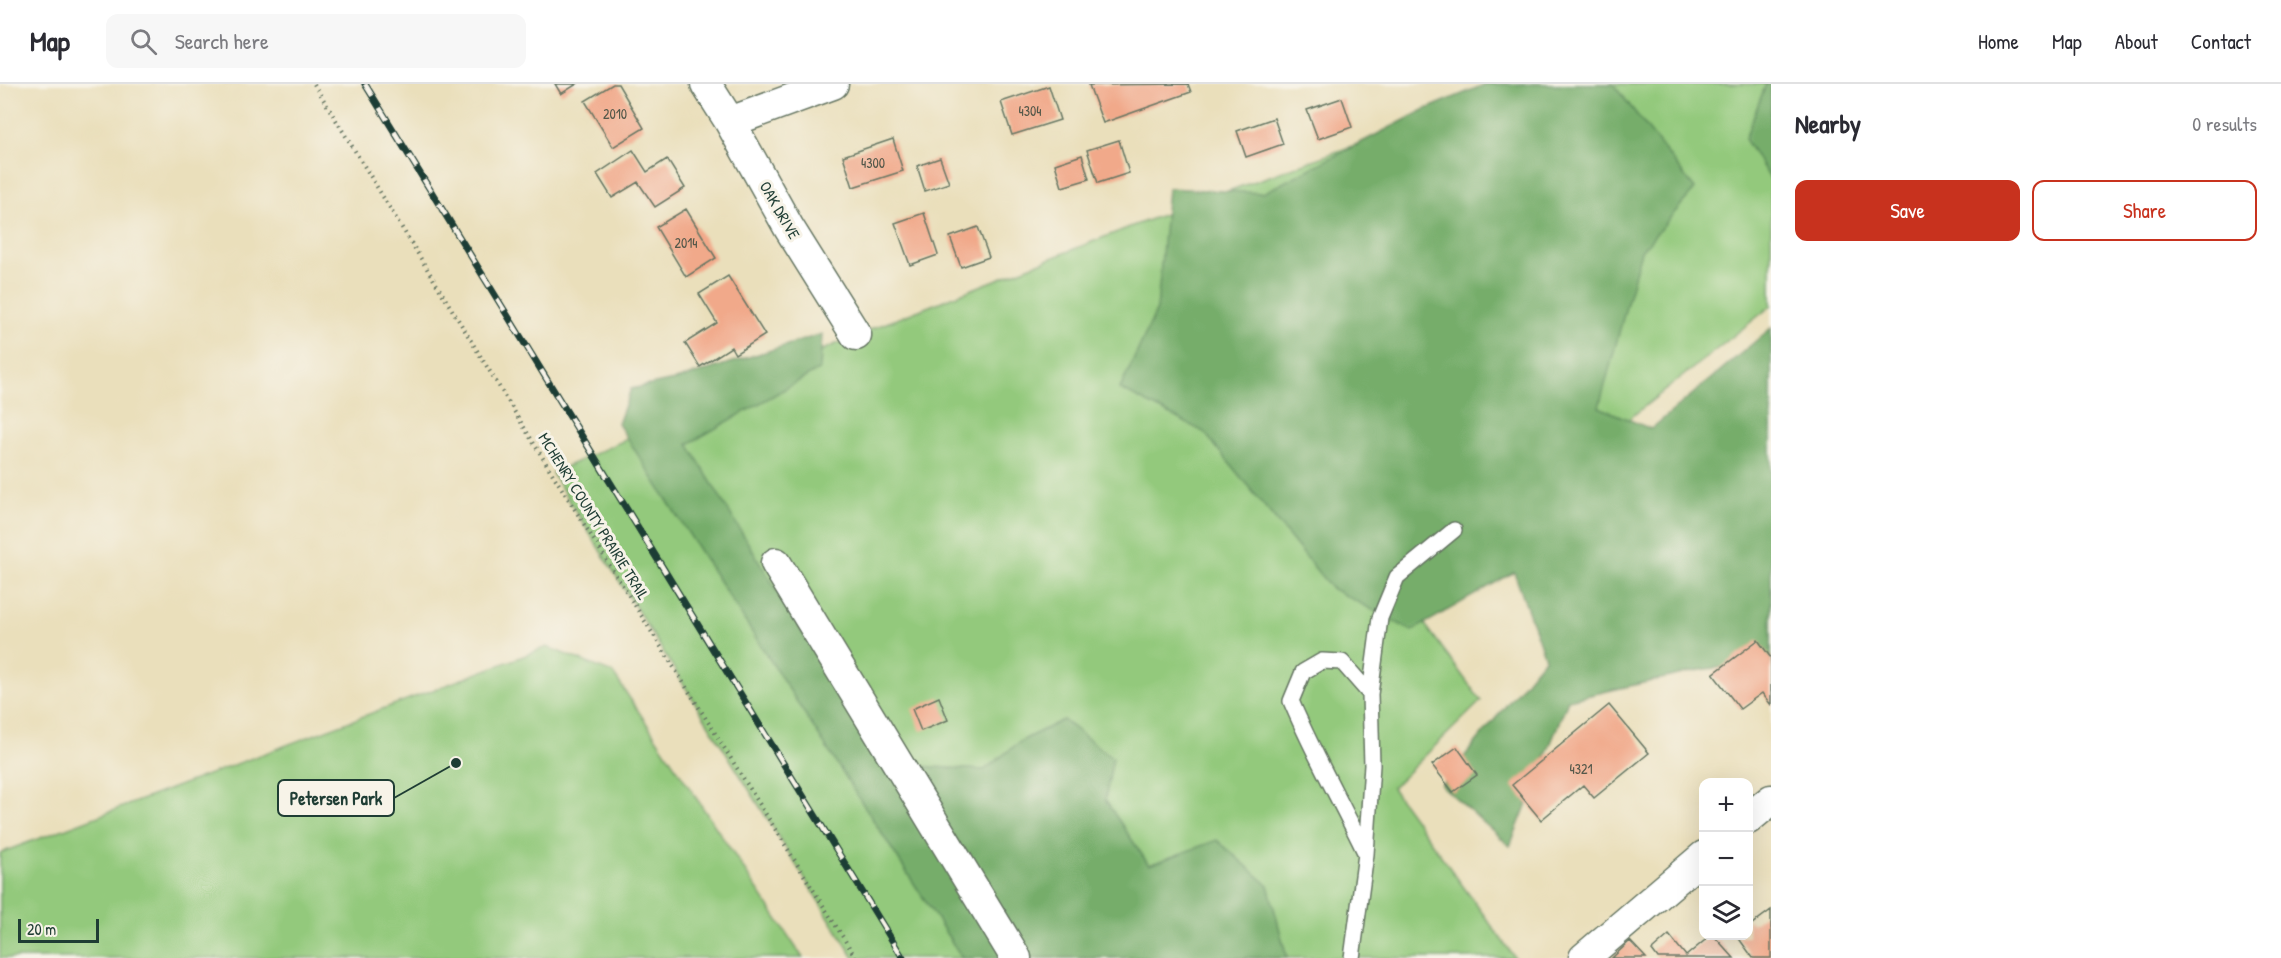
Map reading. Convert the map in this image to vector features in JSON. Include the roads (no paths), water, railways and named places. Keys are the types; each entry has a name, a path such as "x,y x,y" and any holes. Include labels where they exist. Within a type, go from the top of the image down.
{"street":[{"name":"OAK DRIVE","path":"706,84 730,122 789,228 856,335"},
{"path":"730,122 833,84"},
{"path":"776,563 1016,958"},
{"path":"1753,816 1771,800"},
{"path":"1584,958 1699,860"}],"lane":[{"path":"1352,958 1366,854 1372,765 1370,694 1380,618 1397,577 1454,530"},
{"path":"1366,854 1309,745 1291,701 1303,672 1322,661 1342,662 1370,694"}],"railway":[{"path":"365,84 903,958"}],"place":[{"name":"Petersen Park","path":"456,763"}]}
